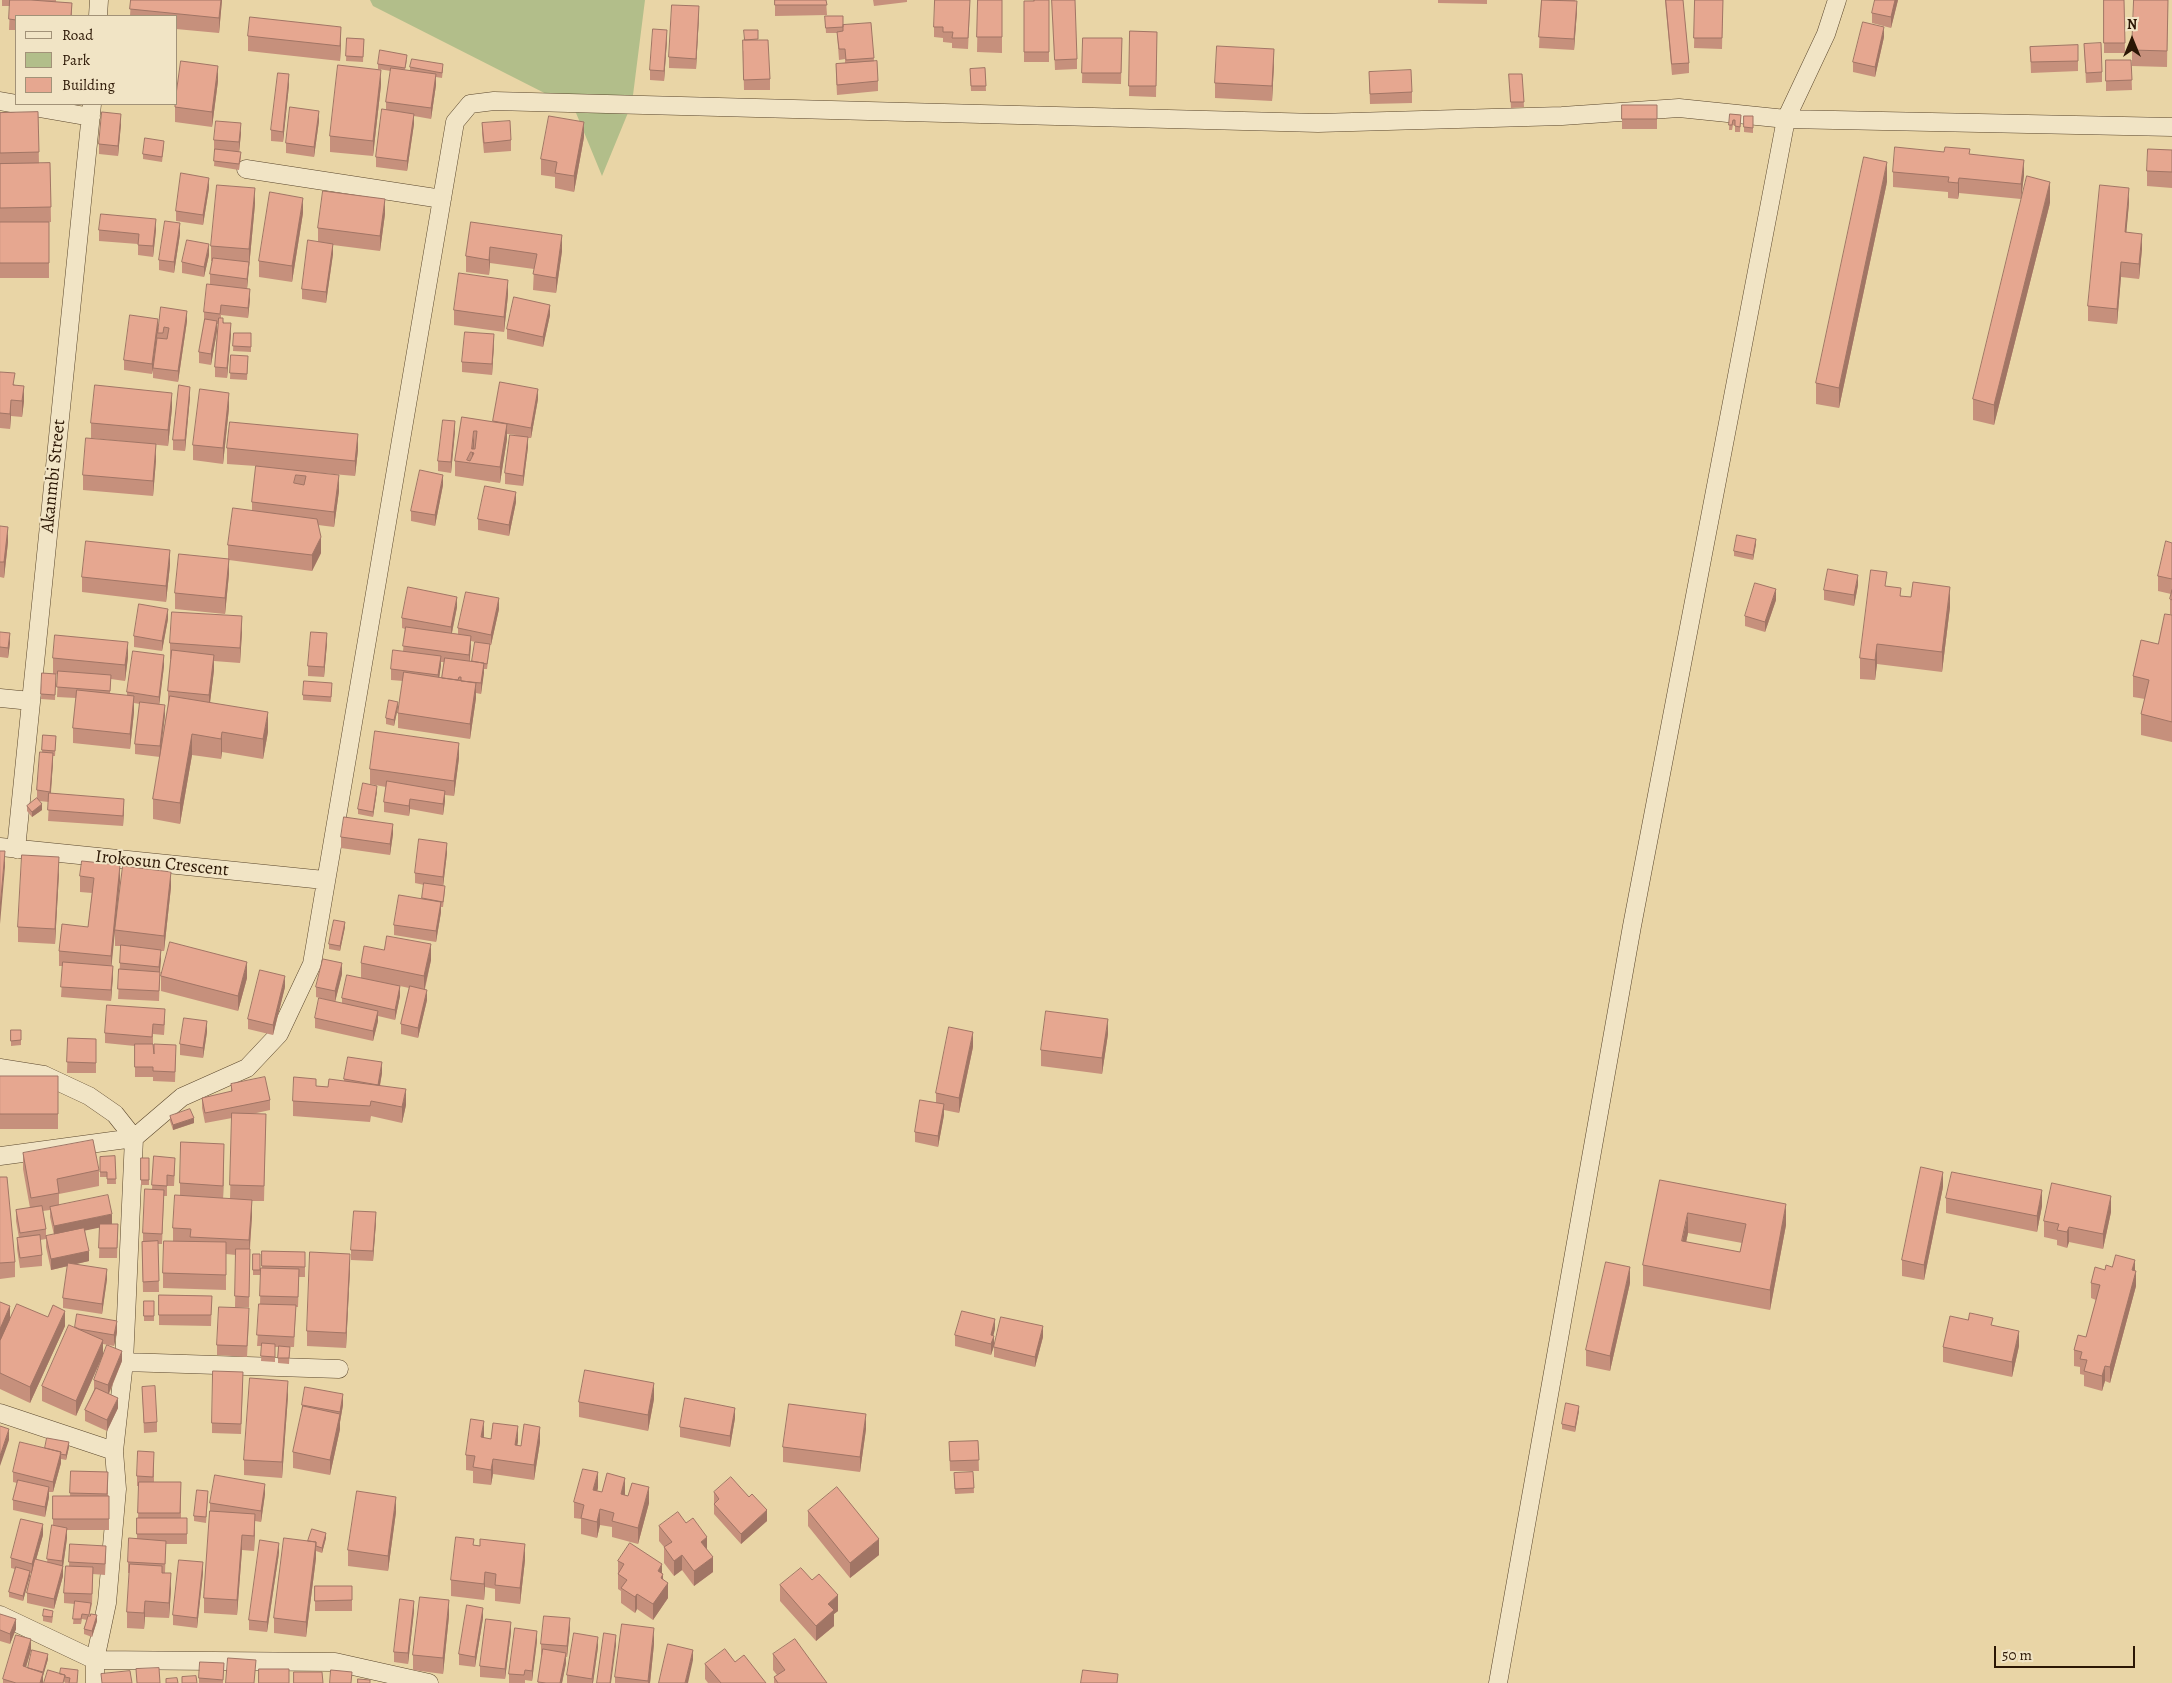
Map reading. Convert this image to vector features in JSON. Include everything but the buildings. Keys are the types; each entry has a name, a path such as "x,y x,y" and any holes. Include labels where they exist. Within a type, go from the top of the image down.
{"street":[{"path":"98,15 99,0"},
{"path":"1498,1683 1632,926 1786,119 1826,34 1837,0"},
{"path":"0,101 15,102"},
{"path":"0,1156 134,1138 182,1097 247,1068 279,1034 312,964 324,880 455,122 470,104 494,101 1318,122 1562,116 1679,108 1786,119 2172,126"},
{"path":"41,105 92,110"},
{"name":"Akanmbi Street","path":"8,848 30,701 92,110"},
{"path":"246,169 442,199"},
{"path":"0,698 30,701"},
{"name":"Irokosun Crescent","path":"8,848 324,880"},
{"path":"0,1068 44,1075 89,1096 114,1114 134,1138 124,1362 114,1451 117,1489 107,1603 95,1660 95,1683"},
{"path":"124,1362 339,1369"},
{"path":"0,1413 114,1451"},
{"path":"0,1616 95,1660 335,1662 429,1683"}],"green space":[{"path":"370,0 645,0 632,103 602,176 574,108 373,6"}]}
